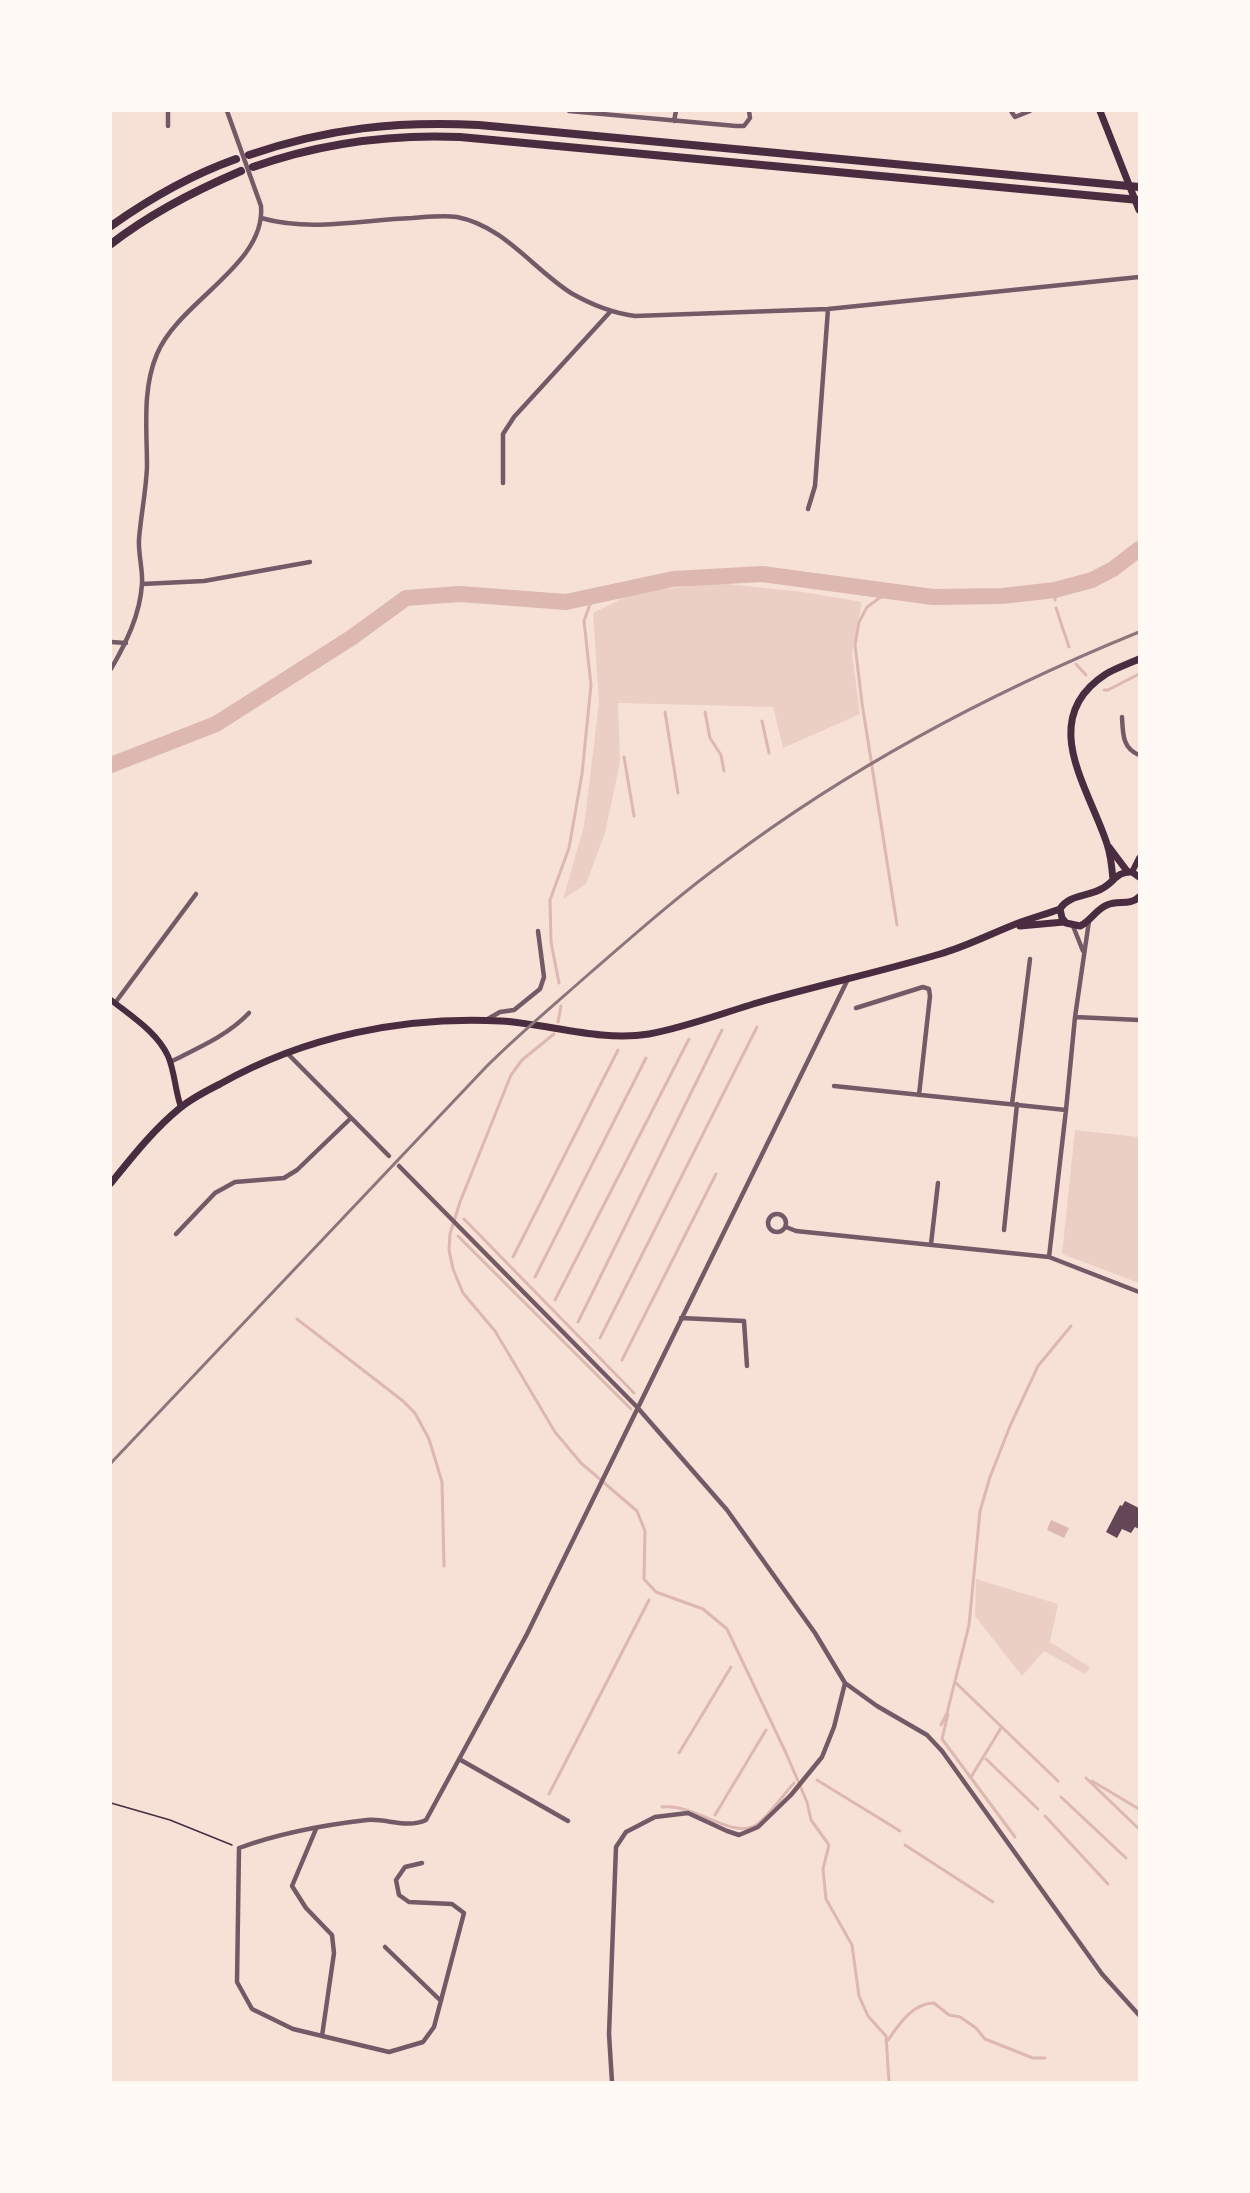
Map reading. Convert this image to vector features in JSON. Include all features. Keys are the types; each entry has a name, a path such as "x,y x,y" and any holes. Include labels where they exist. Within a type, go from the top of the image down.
{"highway":[{"path":"249,155 280,144 325,133 371,126 433,123 479,125 1139,187"},
{"path":"253,166 316,148 350,142 422,135 460,136 1139,200"},
{"path":"111,226 160,194 236,159"},
{"path":"111,244 137,224 177,200 241,171"}],"main road":[{"path":"1100,111 1139,210"},
{"path":"1113,880 1108,845 1075,767 1071,736 1072,720 1078,703 1092,685 1108,673 1139,659"},
{"path":"1108,845 1129,872 1139,877"},
{"path":"111,1183 129,1160 181,1107 231,1078 287,1053 362,1031 434,1021 512,1022 609,1036 648,1034 849,977 941,954 1060,909 1069,900 1100,890 1118,874 1129,872 1139,858"},
{"path":"1011,926 1064,922 1072,926 1080,926 1106,905 1138,901"},
{"path":"1060,909 1064,922"},
{"path":"113,1001 156,1039 170,1062 181,1107"}],"street":[{"path":"168,111 168,126"},
{"path":"111,669 126,643 136,615 142,584 139,542 147,468 147,394 157,354 182,316 220,280 249,249 258,235 261,206 227,111"},
{"path":"569,111 603,112 674,121 744,126 750,118 749,111"},
{"path":"674,121 676,111"},
{"path":"1011,111 1016,117 1030,111"},
{"path":"261,218 290,225 327,225 439,216 459,218 505,238 570,292 610,312 635,316 828,309 1139,277"},
{"path":"808,509 815,486 828,309"},
{"path":"502,483 503,434 514,417 610,312"},
{"path":"142,584 204,581 310,562"},
{"path":"111,642 126,643"},
{"path":"1122,717 1123,738 1127,747 1139,755"},
{"path":"113,1001 196,894"},
{"path":"1049,1257 1075,1017 1089,921"},
{"path":"1072,926 1083,953"},
{"path":"486,1020 498,1012 514,1010 538,991 544,980 538,931"},
{"path":"1004,1230 1030,959"},
{"path":"422,1863 405,1867 396,1880 399,1895 409,1902 452,1904 464,1913 434,2027 423,2042 389,2052 293,2029 252,2010 237,1982 239,1848 273,1836 369,1820 414,1824 426,1820 527,1634 849,977"},
{"path":"856,1008 923,987 929,989 919,1095"},
{"path":"512,1022 514,1010"},
{"path":"170,1062 219,1037 237,1025 249,1012"},
{"path":"1075,1017 1139,1020"},
{"path":"287,1053 389,1156"},
{"path":"834,1086 1066,1110"},
{"path":"176,1234 215,1193 235,1182 284,1178 297,1170 351,1118"},
{"path":"399,1166 638,1407 727,1510 815,1633 845,1683 877,1706 927,1735 942,1751 1102,1974 1139,2016"},
{"path":"931,1244 938,1183"},
{"path":"780,1214 786,1220 786,1227 781,1231 774,1231 770,1228 769,1219 772,1215 780,1214"},
{"path":"786,1227 796,1231 1049,1257 1139,1292"},
{"path":"681,1318 744,1321 747,1366"},
{"path":"612,2082 609,2034 616,1847 626,1832 655,1817 688,1813 728,1832 740,1835 758,1827 791,1795 822,1757 834,1727 845,1683"},
{"path":"459,1759 568,1821"},
{"path":"316,1829 292,1886 306,1908 332,1935 334,1953 322,2036"},
{"path":"385,1947 441,2001"}],"path":[{"path":"111,1803 170,1820 239,1848"}],"shaded area":[{"path":"718,583 803,592 862,602 852,653 860,714 783,748 773,707 618,703 620,762 605,833 586,884 563,899 584,826 599,703 593,613 633,593"},
{"path":"1075,1130 1139,1137 1139,1283 1062,1254"},
{"path":"1051,1520 1069,1528 1064,1538 1047,1530"},
{"path":"976,1579 1058,1604 1050,1642 1090,1667 1085,1674 1044,1651 1022,1676 975,1616"}],"building":[{"path":"1125,1501 1139,1508 1139,1529 1135,1527 1131,1533 1122,1529 1117,1538 1106,1532 1120,1505 1122,1506"}],"waterway":[{"path":"111,765 216,724 351,638 406,598 460,594 566,602 673,579 762,574 933,597 1002,596 1055,590 1092,580 1113,569 1139,549"},
{"path":"1055,590 1055,600"},
{"path":"888,592 867,607 859,622 855,645 897,925"},
{"path":"559,983 551,942 550,900 569,848 582,774 591,685 584,621 593,596"},
{"path":"1056,608 1069,647"},
{"path":"1076,664 1086,675"},
{"path":"1104,690 1139,674"},
{"path":"665,712 678,793"},
{"path":"705,712 710,738 721,755 724,771"},
{"path":"762,721 769,753"},
{"path":"624,757 634,816"},
{"path":"558,1022 561,1006"},
{"path":"600,1338 757,1027"},
{"path":"578,1322 722,1030"},
{"path":"554,1034 522,1060 511,1075 460,1202 450,1234 449,1250 453,1269 463,1293 495,1331 555,1432 581,1463 637,1511 645,1531 644,1579 656,1592 703,1609 727,1629 786,1753 807,1802 811,1820 829,1845 823,1869 826,1899 852,1945 859,1996 868,2016 886,2036 889,2082"},
{"path":"555,1300 689,1039"},
{"path":"513,1257 618,1050"},
{"path":"535,1277 646,1058"},
{"path":"622,1360 716,1174"},
{"path":"464,1219 634,1393"},
{"path":"458,1236 631,1409"},
{"path":"297,1319 403,1401 415,1413 429,1439 442,1482 444,1566"},
{"path":"941,1725 947,1713 969,1625 980,1511 990,1477 1010,1426 1038,1366 1071,1326"},
{"path":"549,1794 649,1600"},
{"path":"679,1753 731,1667"},
{"path":"956,1683 1058,1781"},
{"path":"948,1714 942,1739 1015,1837"},
{"path":"971,1777 1001,1728"},
{"path":"715,1815 766,1730"},
{"path":"986,1759 1038,1809"},
{"path":"1086,1778 1139,1829"},
{"path":"817,1780 900,1831"},
{"path":"1092,1781 1139,1809"},
{"path":"662,1807 675,1807 724,1825 746,1828 761,1821 794,1783"},
{"path":"1061,1797 1126,1858"},
{"path":"1045,1816 1108,1884"},
{"path":"905,1845 993,1902"},
{"path":"888,2040 913,2010 934,2003 949,2015 960,2017 976,2028 985,2039 1033,2058 1045,2058"}],"railway":[{"path":"111,1463 486,1067 537,1019 674,901 775,826 874,762 978,705 1139,632"}]}
